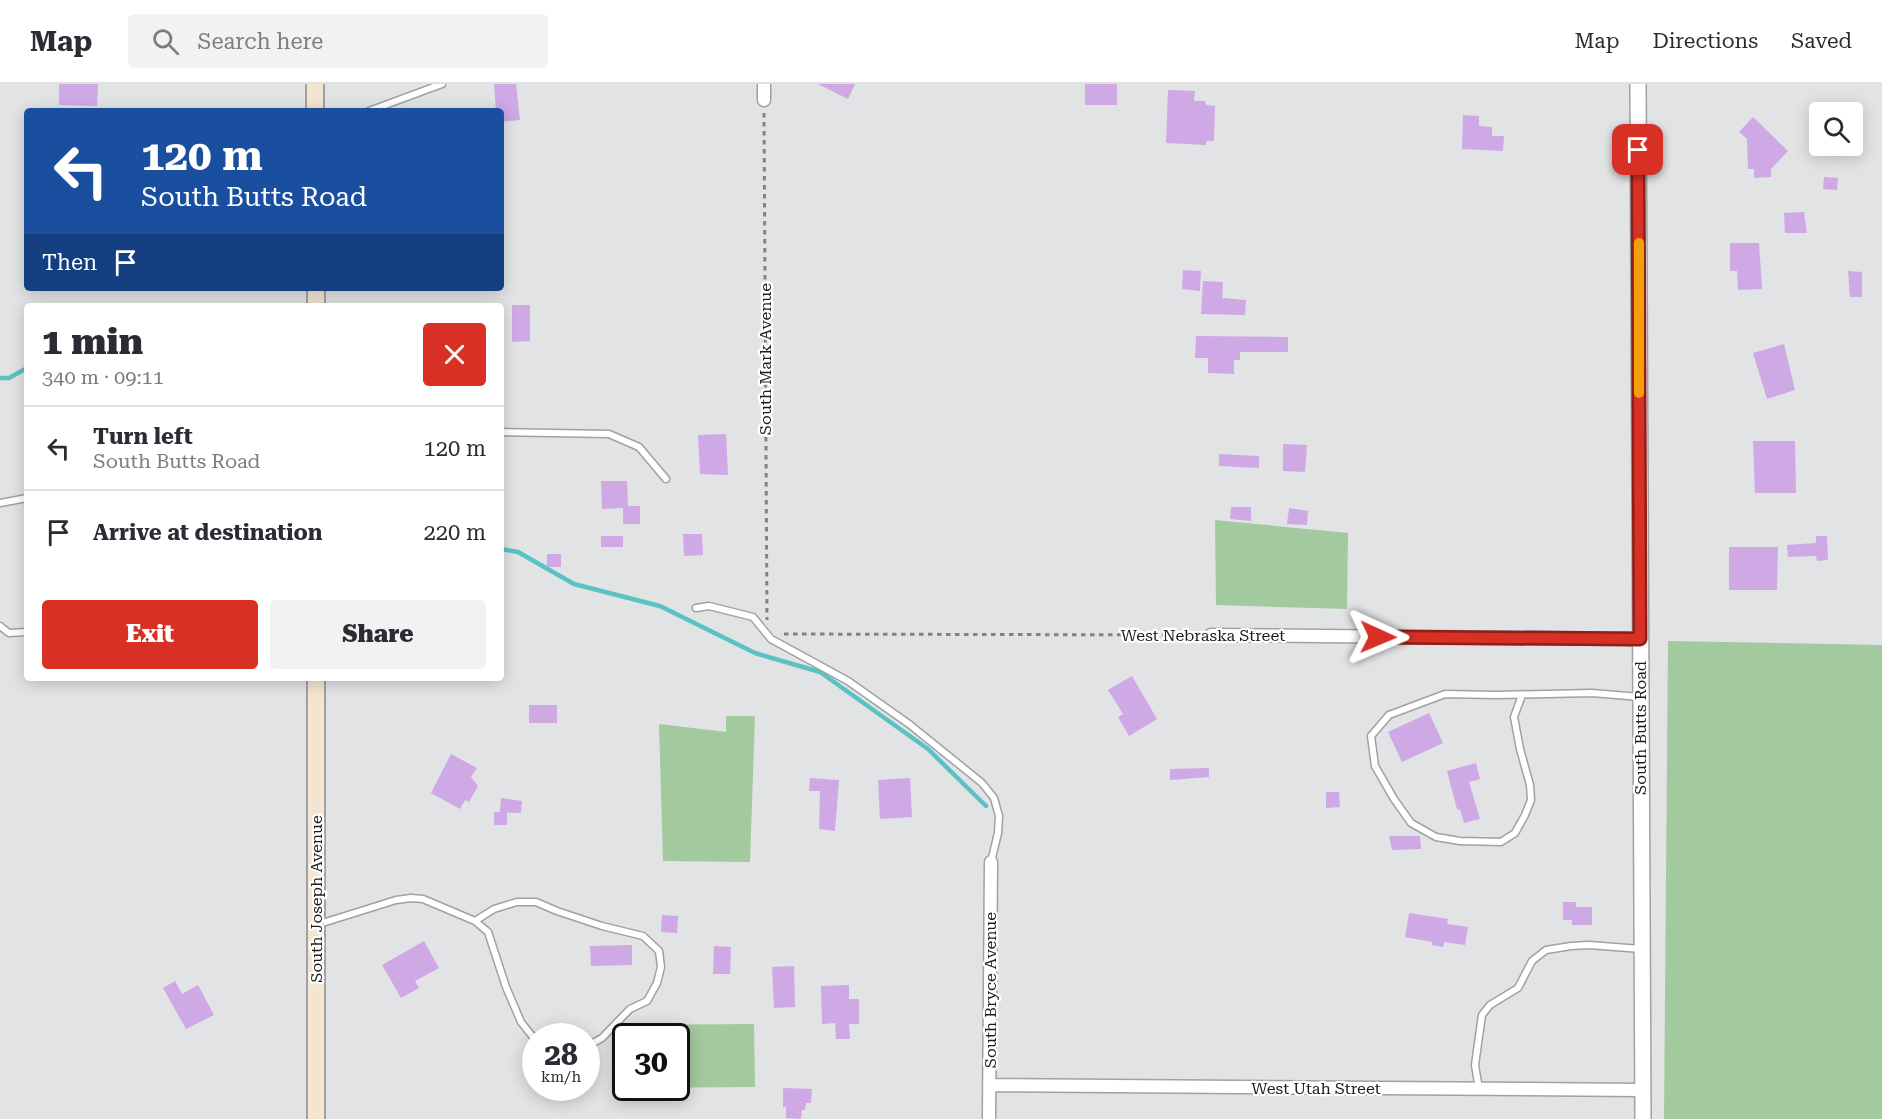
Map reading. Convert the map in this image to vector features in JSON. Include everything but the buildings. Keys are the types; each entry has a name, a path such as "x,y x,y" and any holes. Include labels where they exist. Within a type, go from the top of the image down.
{"main road":[{"path":"315,84 315,108"},
{"name":"South Joseph Avenue","path":"316,681 316,1119"}],"street":[{"path":"764,84 764,100"},
{"name":"South Butts Road","path":"1638,84 1642,1119"},
{"name":"West Nebraska Street","path":"1211,635 1640,639"},
{"name":"South Bryce Avenue","path":"989,1119 991,862"},
{"name":"West Utah Street","path":"989,1086 1642,1090"}],"lane":[{"path":"377,108 442,84"},
{"path":"504,432 609,434 639,447 666,479"},
{"path":"0,503 24,499"},
{"path":"696,608 710,606 753,617 771,639 848,681 909,724 981,783 994,798 999,816 998,833 991,862"},
{"path":"0,626 9,633 24,632"},
{"path":"1522,695 1514,717 1530,785 1531,800 1526,815 1515,833 1501,842 1460,842 1436,837 1411,823 1375,766 1371,736 1389,715 1445,694 1592,693 1640,697"},
{"path":"316,925 396,900 411,898 423,899 475,921 488,932 506,987 522,1023"},
{"path":"475,921 494,909 517,902 536,902 557,912 643,936 659,951 661,967 657,983 647,1001 630,1010 600,1039"},
{"path":"1479,1089 1475,1065 1482,1015 1490,1005 1518,988 1532,961 1546,950 1571,946 1641,949"}],"path":[{"name":"South Mark Avenue","path":"764,100 767,634"},
{"name":"West Nebraska Street","path":"767,634 1211,635"}],"green space":[{"path":"1215,520 1348,533 1347,609 1216,605"},
{"path":"1668,641 1882,645 1882,1119 1664,1119"},
{"path":"726,716 755,716 750,862 663,861 659,724 726,732"},
{"path":"690,1024 754,1024 755,1087 690,1088"}],"waterway":[{"path":"0,378 9,378 24,370"},
{"path":"504,550 518,552 574,584 660,606 755,653 820,672 928,749 986,806"}],"slow traffic":[{"path":"1639,243 1639,393"}],"route":[{"path":"1378,637 1640,639 1638,150"}]}
